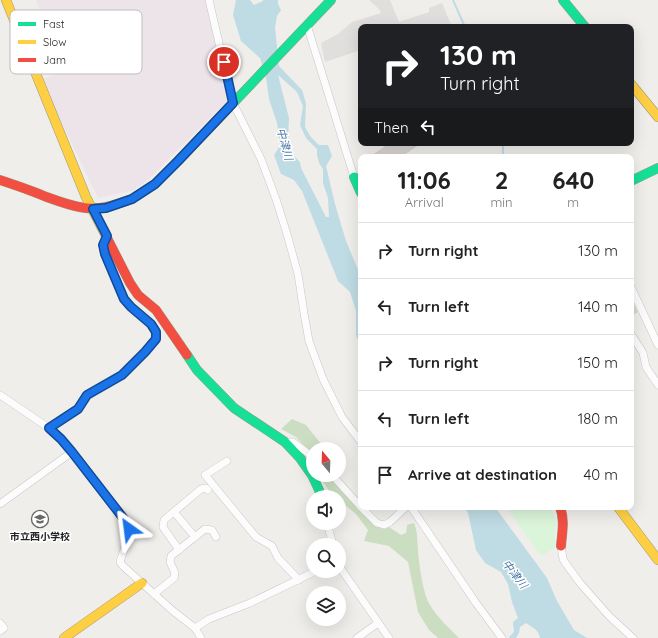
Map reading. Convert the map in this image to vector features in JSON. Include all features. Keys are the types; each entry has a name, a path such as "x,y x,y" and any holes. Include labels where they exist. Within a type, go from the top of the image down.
{"street":[{"path":"6,0 10,10"},
{"path":"209,0 233,103 260,159 276,199 287,234 298,274 309,341 323,379 342,417 358,438"},
{"path":"0,180 76,207 93,209 106,208 132,199 155,184 331,0"},
{"path":"563,0 583,24"},
{"path":"304,29 358,186"},
{"path":"36,74 86,197 130,283 138,295 156,310 197,370 234,408 285,442 300,458 312,475 319,490"},
{"path":"634,88 658,117"},
{"path":"634,180 658,168"},
{"path":"49,428 78,409 87,395 122,375 156,339 156,332 151,324 124,299 105,254 103,245 107,236"},
{"path":"634,293 658,345"},
{"path":"634,339 643,353 646,367 658,385"},
{"path":"0,395 49,428 72,452 127,523 129,529 128,536 120,562 173,611 196,628 201,638"},
{"path":"285,442 293,442 306,452"},
{"path":"0,504 72,452"},
{"path":"226,461 205,475 256,537 272,546 278,558 299,580"},
{"path":"338,482 358,504"},
{"path":"179,550 163,527 164,520 201,489 206,488 208,490"},
{"path":"364,510 377,523 384,526 403,510"},
{"path":"413,510 476,603 502,638"},
{"path":"561,510 564,525 561,546 566,564 580,583 609,616 633,638"},
{"path":"620,510 658,560"},
{"path":"174,512 195,538"},
{"path":"154,594 174,578 175,573 170,562 171,556 205,530 212,530 216,537"},
{"path":"196,628 209,619 250,603 306,576"},
{"path":"346,576 389,638"},
{"path":"64,638 142,583"},
{"path":"0,623 4,628 0,632"},
{"path":"357,638 378,623"}],"shaded area":[{"path":"36,0 207,0 229,99 149,179 134,190 98,198 41,80 55,74 142,74 142,10 40,10"},
{"path":"369,0 390,0 399,22 429,12 429,8 442,3 451,24 358,24 358,51 325,62 321,43 338,34 352,22 381,13 380,10"}],"green space":[{"path":"292,419 306,425 319,442 306,442 306,448 296,437 281,429"},
{"path":"323,482 337,482 344,490 329,490"},
{"path":"346,492 358,505 358,510 363,510 382,529 389,527 401,535 406,533 407,525 414,523 417,533 425,594 436,614 459,638 438,638 429,630 418,612 408,562 389,546 364,541 368,530 356,514 346,506"},
{"path":"508,510 551,510 556,519 555,548 541,556"}],"water":[{"name":"中津川","path":"236,0 250,0 254,5 263,0 278,0 281,10 277,16 275,28 279,66 302,90 306,103 305,127 310,136 319,145 328,145 332,156 326,166 346,241 358,270 358,340 356,336 356,311 350,292 338,281 302,191 294,180 281,174 274,155 280,146 277,123 269,99 266,77 260,58 241,41 233,15","holes":["278,75 297,92 303,106 300,125 306,138 317,149 319,163 323,169 323,183 328,198 329,217 326,217 301,168 300,162 293,155 288,141 289,118"]},
{"name":"中津川","path":"466,510 497,510 547,578 557,601 574,630 587,638 540,638 537,631 526,623 520,627 516,638 509,637 514,632 513,622 518,618 512,602 508,584 501,572 485,563 476,550 468,513"}],"building":[{"path":"386,146 416,146 404,154 374,154"},
{"path":"634,306 637,312 634,314"}],"waterway":[{"path":"453,0 464,24"},
{"path":"503,146 503,154"}],"traffic: fast":[{"path":"117,204 132,199 155,184 331,0"},
{"path":"563,0 583,24"},
{"path":"634,180 658,168"},
{"path":"354,177 358,186"},
{"path":"187,355 197,370 234,408 285,442 300,458 312,475 319,490"}],"traffic: slow":[{"path":"6,0 10,10"},
{"path":"36,74 86,197 106,236"},
{"path":"634,88 658,117"},
{"path":"620,510 658,560"},
{"path":"64,638 142,583"}],"traffic: jam":[{"path":"0,180 80,207 98,208 117,204"},
{"path":"106,236 130,283 138,295 156,310 187,355"},
{"path":"561,510 563,522 561,546"}],"place":[{"name":"市立西小学校","path":"40,519"}],"route":[{"path":"129,529 127,523 72,452 49,428 78,409 87,395 122,375 156,339 156,332 151,324 124,299 105,254 103,245 107,236 93,209 106,208 132,199 155,184 233,103 224,62"}]}
